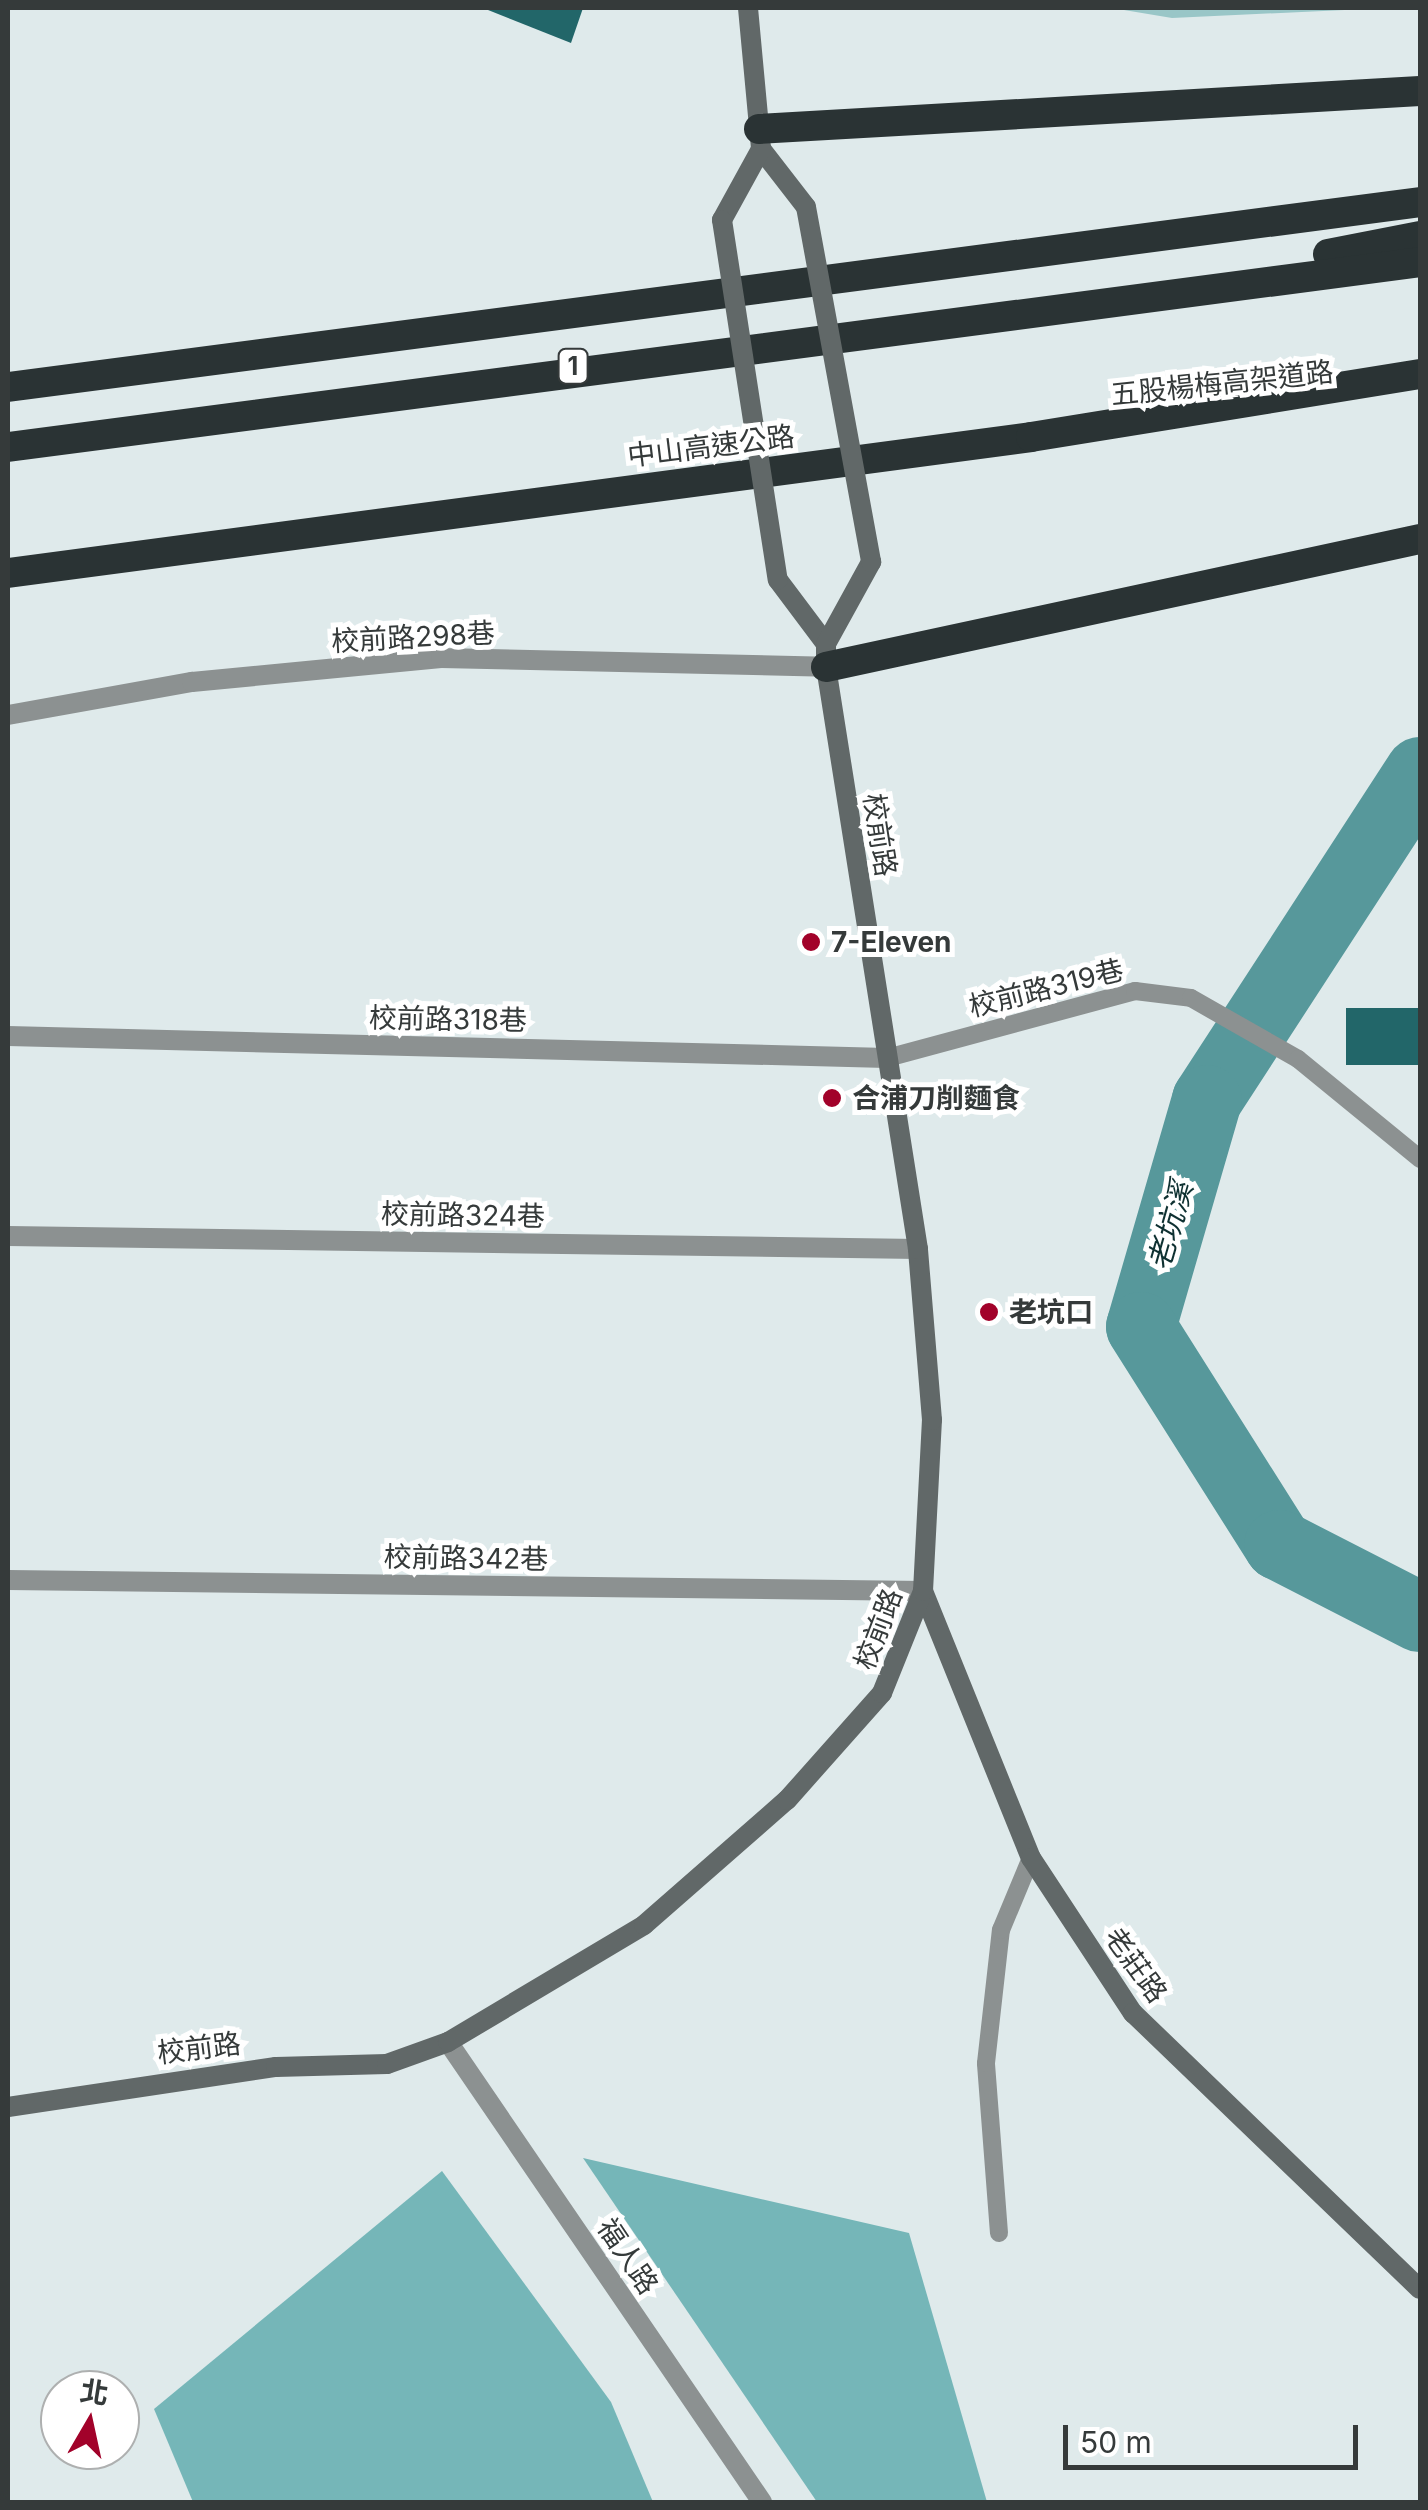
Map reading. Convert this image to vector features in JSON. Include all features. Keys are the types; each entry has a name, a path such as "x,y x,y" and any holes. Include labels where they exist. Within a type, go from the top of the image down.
{"highway":[{"path":"760,139 1420,91"},
{"path":"8,387 1420,202"},
{"name":"1","path":"1139,292 1420,236"},
{"name":"1","path":"8,447 1139,292 1420,262"},
{"name":"中山高速公路","path":"8,573 1031,437 1420,374"},
{"name":"五股楊梅高架道路","path":"1031,437 1420,394"},
{"path":"826,655 1420,540"}],"street":[{"path":"748,8 760,139 806,207 871,562 826,655"},
{"name":"校前路","path":"8,2108 276,2066 387,2064 448,2042 644,1925 788,1800 882,1693 923,1592 932,1420 918,1249 826,655 778,580 722,220 760,139"},
{"name":"校前路298巷","path":"8,715 192,682 441,658 826,655"},
{"name":"校前路318巷","path":"8,1036 887,1058"},
{"name":"校前路324巷","path":"8,1236 918,1249"},
{"name":"校前路342巷","path":"8,1580 923,1592"},
{"name":"老莊路","path":"923,1592 1031,1858 1133,2013 1420,2289"},
{"name":"福人路","path":"448,2042 762,2502"}],"lane":[{"name":"校前路319巷","path":"887,1058 1135,990 1218,1010 1298,1059 1420,1159"},
{"path":"998,2233 986,2063 1001,1930 1031,1858"}],"shaded area":[{"path":"1112,8 1387,8 1172,18"},
{"path":"583,2158 909,2233 987,2502 817,2502"},
{"path":"442,2171 611,2402 653,2502 193,2502 154,2409"}],"building":[{"path":"483,8 583,8 571,43"},
{"path":"1346,1008 1420,1008 1420,1065 1346,1065"}],"waterway":[{"name":"老坑溪","path":"1420,772 1207,1100 1141,1327 1279,1545 1420,1617"}],"place":[{"name":"7-Eleven","path":"811,942"},
{"name":"合浦刀削麵食","path":"832,1098"},
{"name":"老坑口","path":"989,1312"}]}
